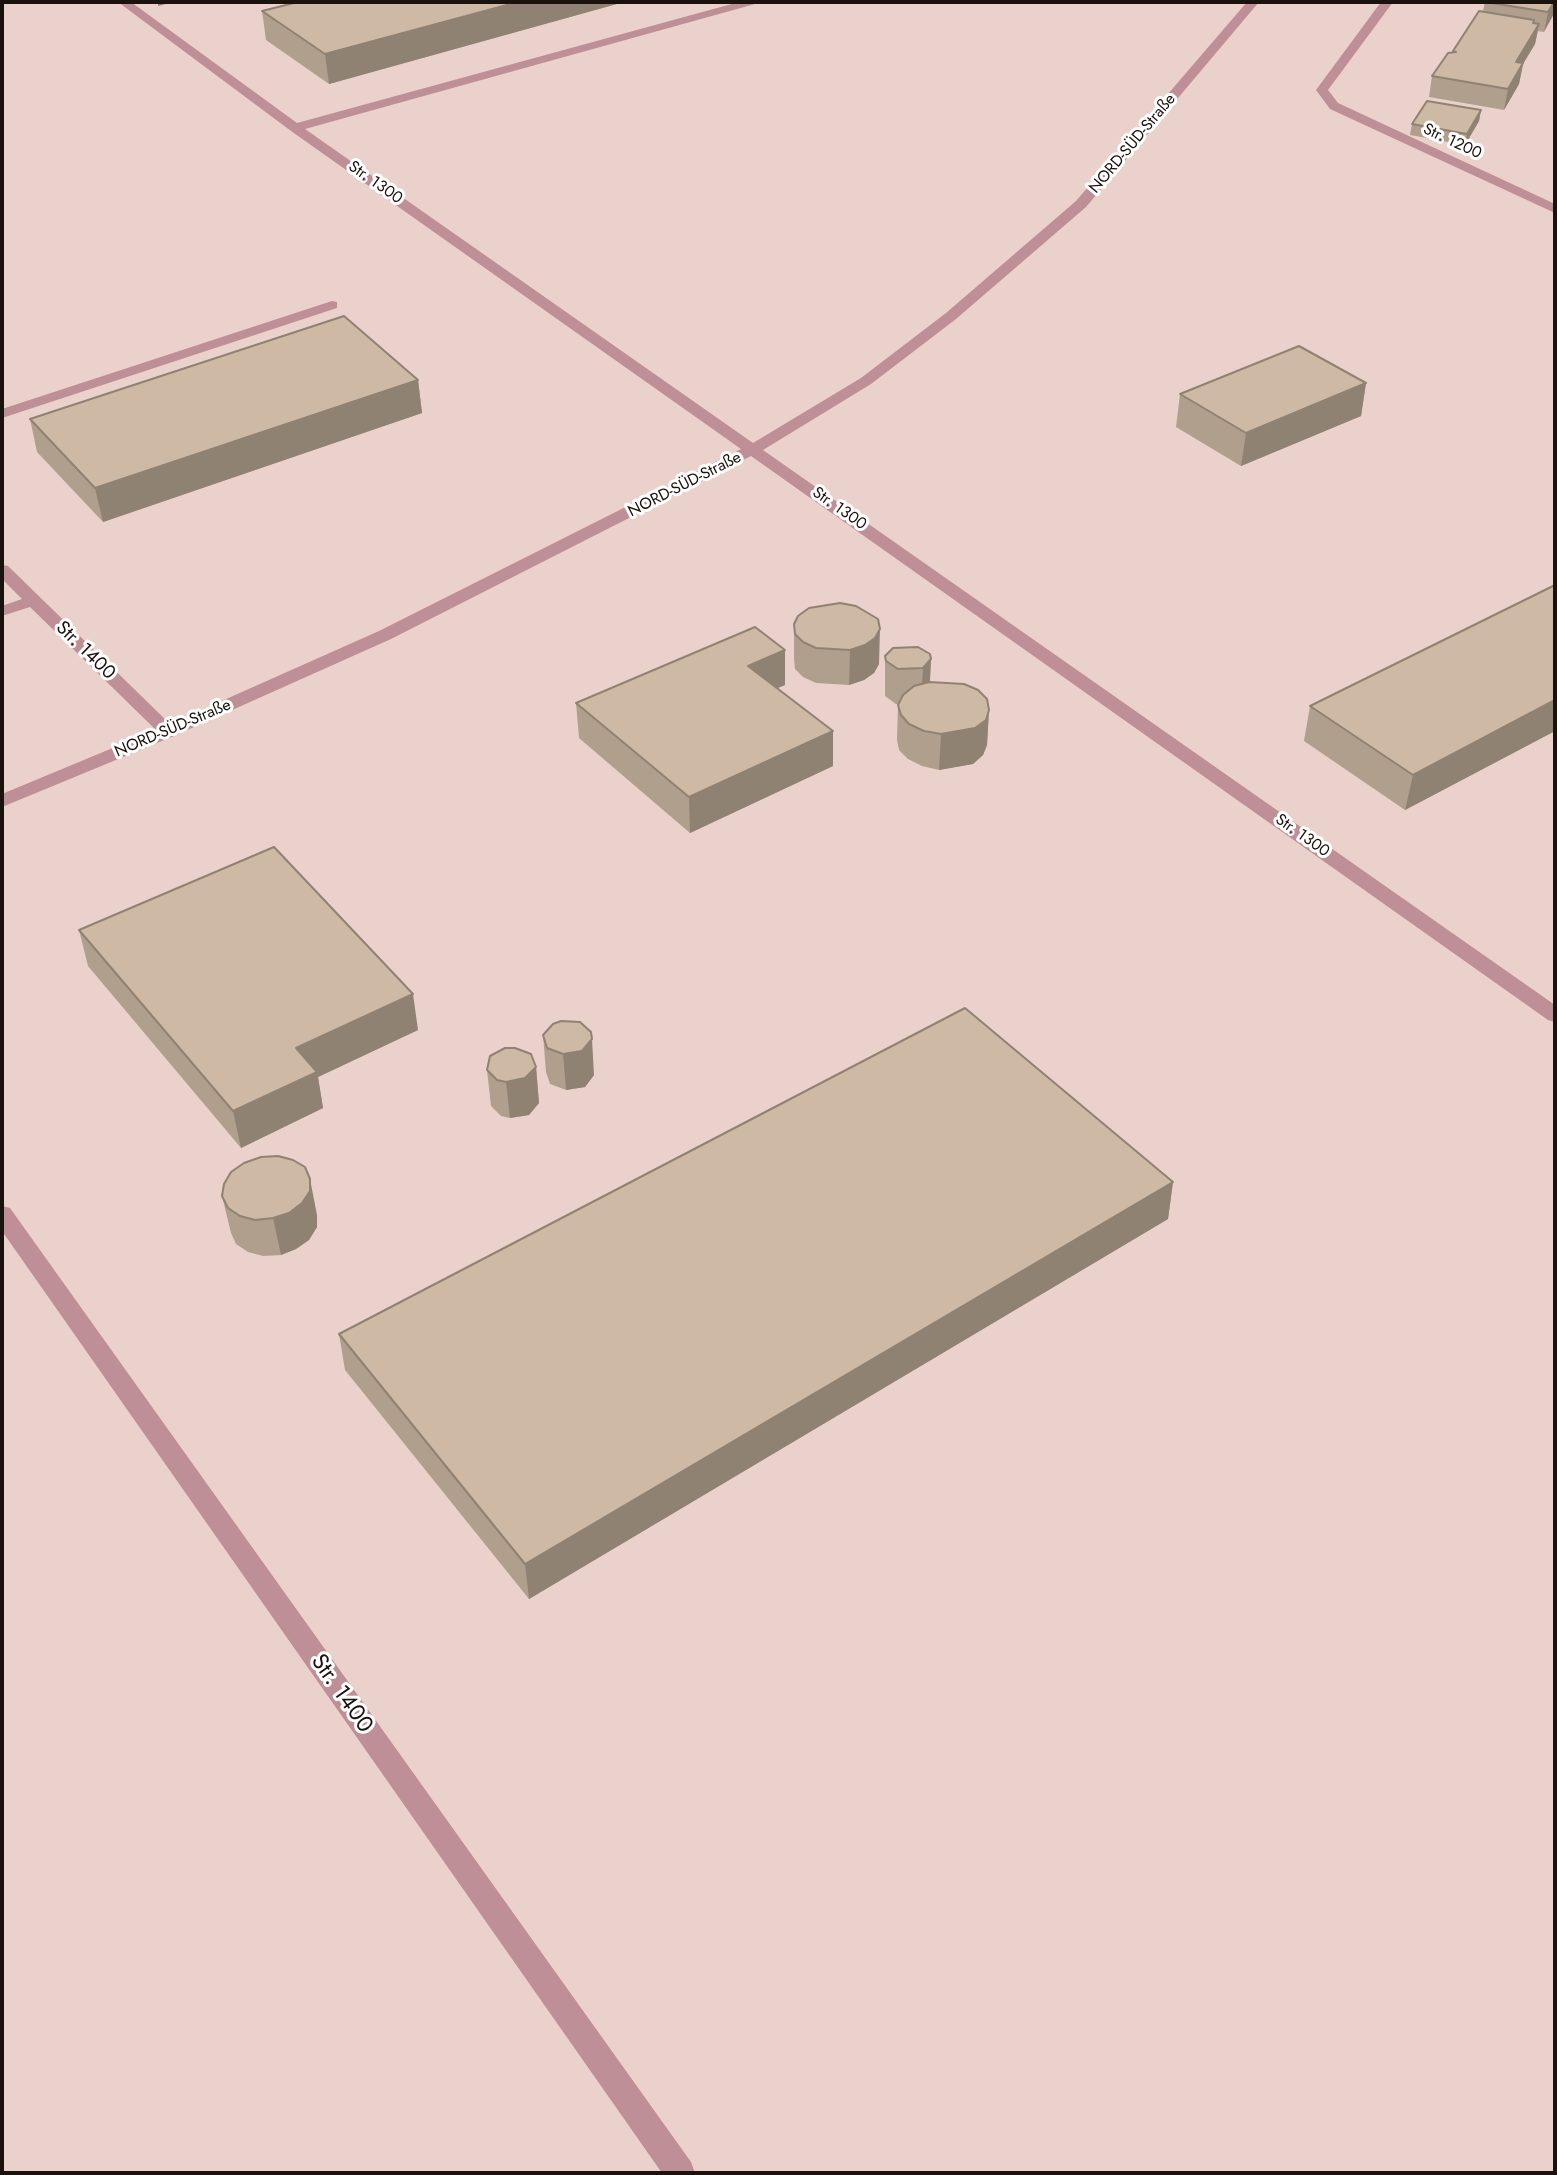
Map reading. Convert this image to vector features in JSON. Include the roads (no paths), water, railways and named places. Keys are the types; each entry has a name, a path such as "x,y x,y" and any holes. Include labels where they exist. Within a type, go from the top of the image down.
{"lane":[{"name":"Str. 1300","path":"124,2 295,128 1555,1015"},
{"path":"295,128 751,2"},
{"name":"NORD-SÜD-Straße","path":"2,801 168,732 385,635 754,449 866,381 951,316 1081,204 1253,2"},
{"name":"Str. 1200","path":"1387,2 1322,90 1334,106 1555,209"},
{"path":"2,414 332,305"},
{"name":"Str. 1400","path":"2,570 168,732"},
{"path":"2,611 32,601"},
{"name":"Str. 1400","path":"2,1214 680,2173"}]}
